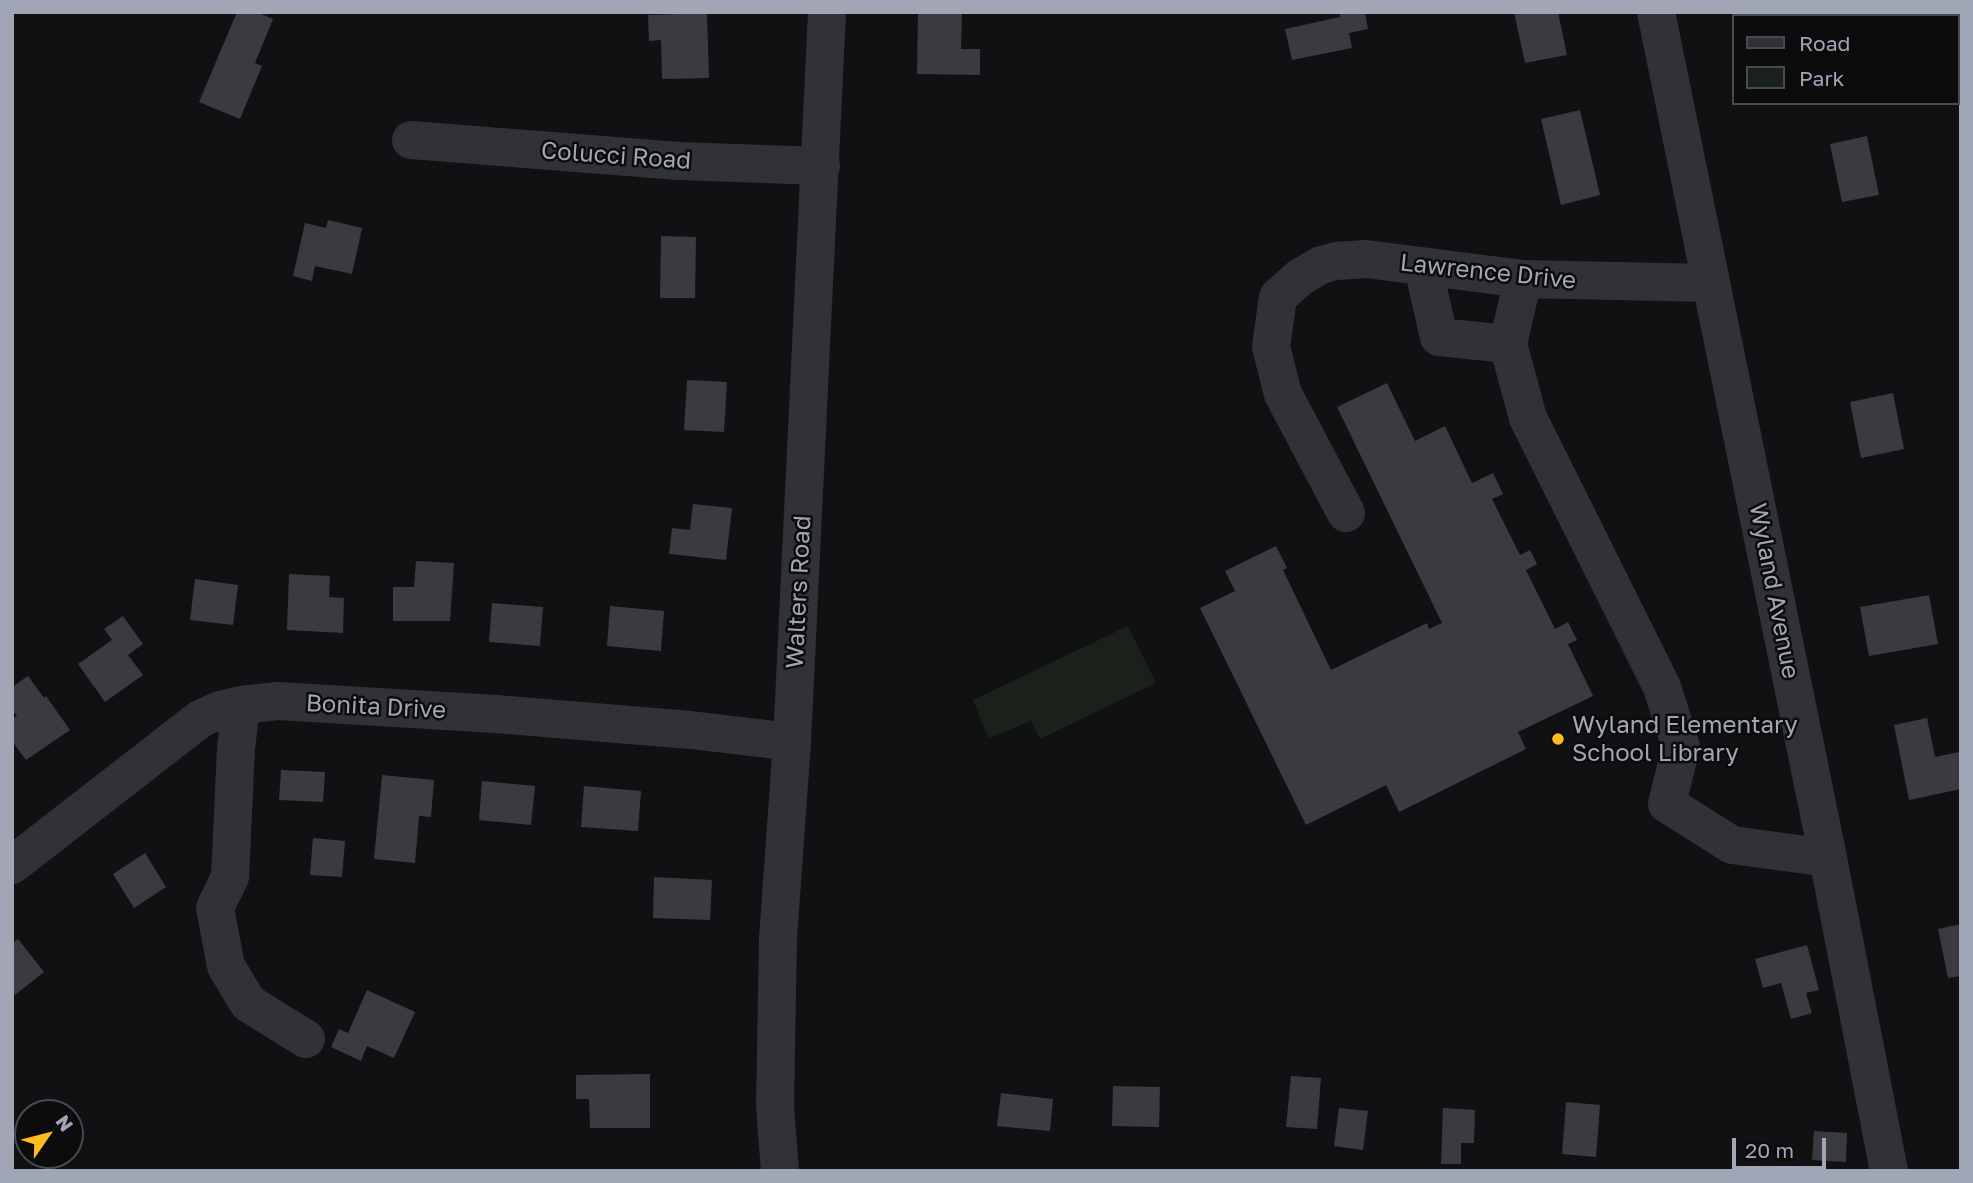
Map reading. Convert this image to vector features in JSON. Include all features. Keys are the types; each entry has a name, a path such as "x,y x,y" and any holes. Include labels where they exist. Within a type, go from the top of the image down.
{"street":[{"name":"Walters Road","path":"780,1171 775,1106 778,939 792,742 827,12"},
{"name":"Wyland Avenue","path":"1656,12 1889,1171"},
{"name":"Colucci Road","path":"411,140 679,161 821,166"},
{"name":"Lawrence Drive","path":"1346,513 1283,394 1271,347 1278,297 1299,278 1321,265 1366,259 1522,279 1710,283"},
{"path":"1423,267 1438,337 1508,344"},
{"path":"1522,279 1508,344 1528,418 1662,687 1681,747 1667,804 1732,845 1828,858"},
{"name":"Bonita Drive","path":"12,865 200,719 241,705 278,701 496,714 691,730 792,742"},
{"path":"241,705 236,749 230,877 215,908 217,920 226,966 248,1003 306,1039"}],"green space":[{"path":"1128,626 1156,683 1040,739 1031,721 988,738 973,700"}],"building":[{"path":"237,12 257,12 273,19 255,63 262,66 240,119 199,102"},
{"path":"918,12 962,12 961,49 980,49 980,75 917,74"},
{"path":"1339,12 1365,12 1368,29 1349,33 1352,48 1292,60 1285,29 1340,17"},
{"path":"1514,12 1558,12 1567,55 1525,63"},
{"path":"707,13 709,78 662,79 661,40 649,41 648,15"},
{"path":"1580,110 1600,195 1561,205 1541,119"},
{"path":"1867,136 1879,195 1842,202 1830,144"},
{"path":"328,220 362,228 352,274 315,266 312,281 293,276 305,223 326,228"},
{"path":"661,236 696,237 695,298 660,298"},
{"path":"687,380 727,382 724,432 684,430"},
{"path":"1387,383 1415,441 1445,426 1472,483 1493,473 1503,494 1492,499 1520,555 1530,550 1537,564 1526,570 1555,629 1568,622 1577,640 1568,644 1593,696 1518,732 1526,749 1399,812 1386,785 1306,825 1200,608 1235,591 1225,571 1276,546 1287,568 1283,570 1331,670 1427,623 1429,629 1442,623 1337,407"},
{"path":"1893,393 1904,449 1861,458 1850,402"},
{"path":"693,504 732,508 726,560 669,554 672,528 690,530"},
{"path":"416,561 454,563 450,621 393,621 393,587 414,587"},
{"path":"289,574 330,576 329,597 344,598 343,633 287,630"},
{"path":"195,579 238,585 233,625 190,620"},
{"path":"1929,595 1938,644 1869,656 1860,607"},
{"path":"492,603 543,607 540,646 489,642"},
{"path":"610,606 664,611 661,651 607,646"},
{"path":"123,616 143,644 128,655 143,675 105,702 78,664 112,640 104,629"},
{"path":"28,676 70,730 26,760 12,741 12,719 17,716 12,710 12,687"},
{"path":"1927,718 1935,757 1959,752 1961,789 1909,800 1894,725"},
{"path":"281,770 325,772 323,802 279,800"},
{"path":"382,775 434,780 431,817 419,816 415,863 374,859"},
{"path":"482,781 535,786 531,825 479,820"},
{"path":"584,786 641,791 638,831 581,827"},
{"path":"313,838 345,841 342,877 310,875"},
{"path":"145,853 166,887 134,908 113,874"},
{"path":"654,877 712,880 710,920 653,918"},
{"path":"1961,924 1961,976 1948,978 1938,929"},
{"path":"18,939 44,972 15,995 12,992 12,943"},
{"path":"1807,945 1819,990 1806,993 1812,1013 1791,1019 1781,983 1763,988 1755,959"},
{"path":"367,990 415,1012 394,1058 367,1046 361,1061 331,1047 339,1029 348,1033"},
{"path":"650,1074 650,1128 590,1128 589,1099 576,1099 576,1075"},
{"path":"1291,1076 1321,1078 1317,1129 1286,1127"},
{"path":"1113,1086 1160,1087 1159,1127 1112,1126"},
{"path":"1001,1093 1053,1099 1050,1131 997,1126"},
{"path":"1566,1102 1600,1105 1596,1157 1562,1154"},
{"path":"1339,1108 1368,1111 1363,1150 1334,1146"},
{"path":"1443,1108 1475,1110 1474,1143 1461,1143 1461,1164 1441,1164"},
{"path":"1814,1131 1847,1133 1846,1162 1812,1160"}],"place":[{"name":"Wyland Elementary School Library","path":"1558,739"}]}
